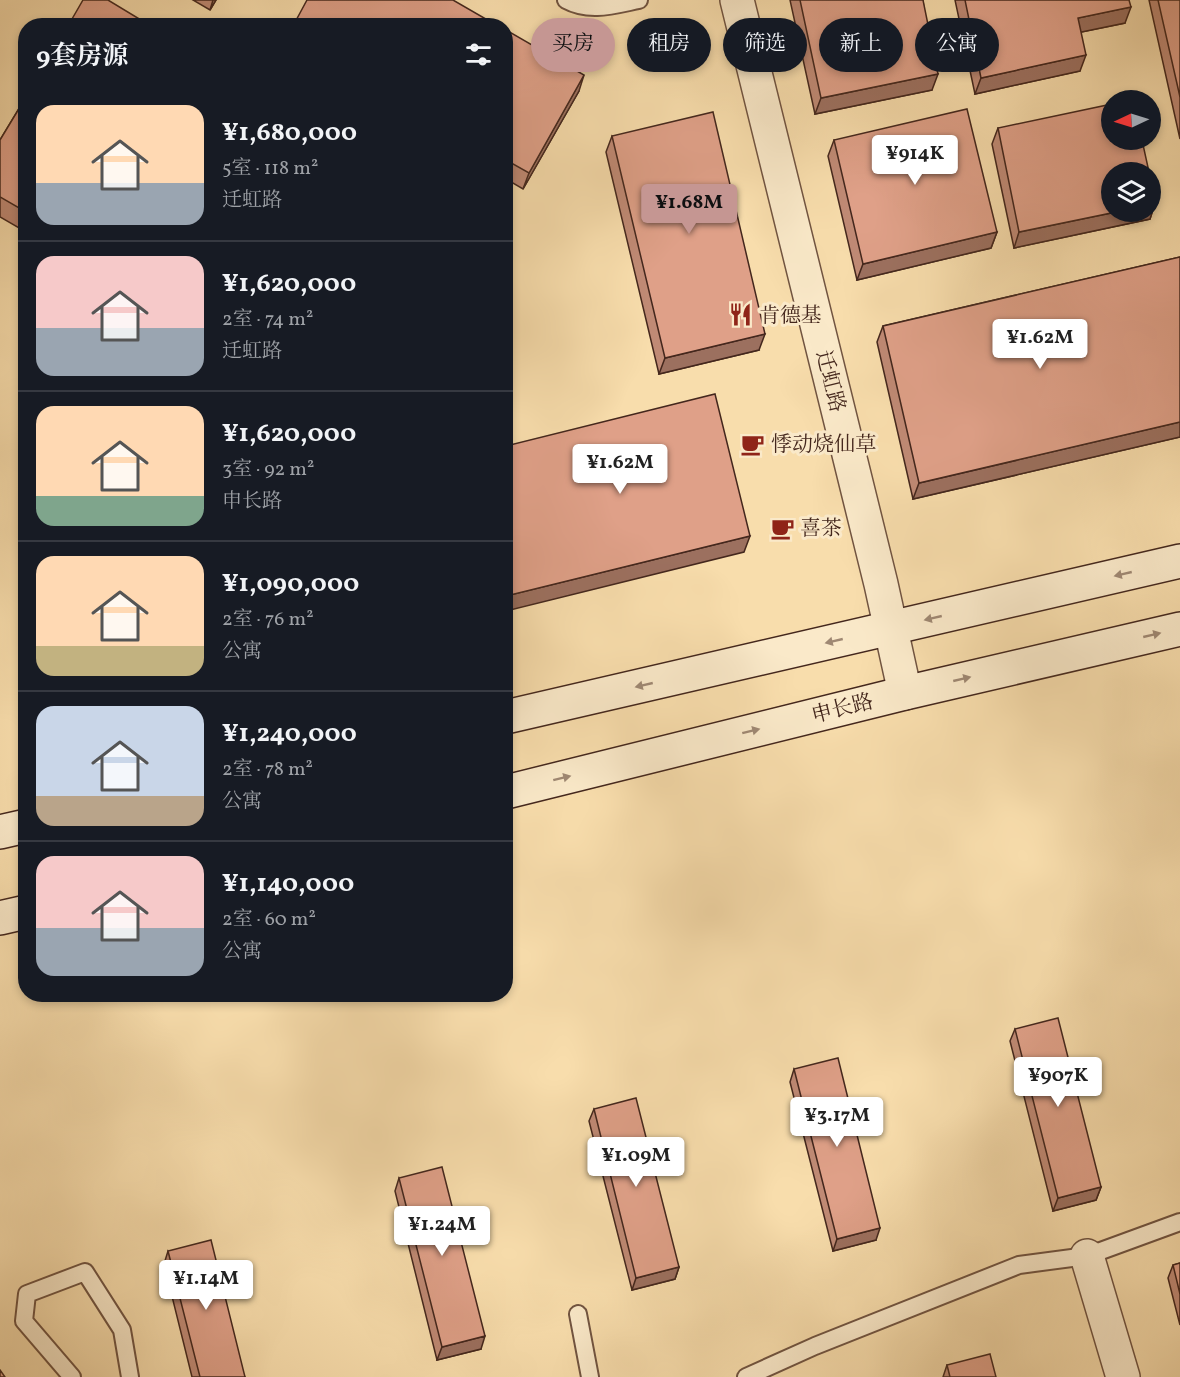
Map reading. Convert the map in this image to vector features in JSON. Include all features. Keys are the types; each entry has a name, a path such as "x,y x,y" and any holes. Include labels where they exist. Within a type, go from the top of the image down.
{"main road":[{"name":"迁虹路","path":"737,0 905,693"},
{"path":"513,715 1180,561"},
{"name":"申长路","path":"513,790 905,693 1180,629"},
{"path":"0,831 18,828"},
{"path":"0,918 18,914"},
{"path":"1087,1256 1123,1377"}],"lane":[{"path":"566,0 586,7 598,8 639,0"},
{"path":"746,1377 814,1346 1019,1265 1087,1256 1180,1222"},
{"path":"72,1377 24,1321 27,1294 85,1272 122,1330 130,1377"},
{"path":"578,1314 590,1377"}],"building":[{"path":"83,0 108,0 138,18 73,18"},
{"path":"307,0 453,0 484,18 297,18"},
{"path":"800,0 923,0 927,18 915,18 915,72 938,72 938,74 821,98 807,33 807,18 804,18"},
{"path":"965,0 1129,0 1131,7 1078,18 1086,55 981,78 980,72 999,72 999,18 969,18"},
{"path":"1158,0 1180,0 1180,97"},
{"path":"513,34 531,44 531,72 579,72 584,75 529,173 513,164"},
{"path":"1101,106 1101,150 1144,150 1147,162 1101,162 1101,215 1019,232 998,128"},
{"path":"967,109 997,232 863,264 834,140"},
{"path":"18,110 18,207 0,197 0,140"},
{"path":"713,112 765,334 665,358 612,136"},
{"path":"1180,257 1180,422 919,483 883,326"},
{"path":"715,394 750,536 513,594 513,444"},
{"path":"1058,1018 1101,1187 1058,1198 1015,1029"},
{"path":"838,1058 880,1228 837,1239 794,1069"},
{"path":"636,1098 679,1267 636,1278 594,1109"},
{"path":"442,1167 485,1336 442,1347 399,1178"},
{"path":"211,1240 245,1377 200,1377 168,1251"},
{"path":"1180,1263 1180,1294 1173,1265"},
{"path":"990,1354 996,1377 950,1377 947,1365"}],"place":[{"name":"肯德基","path":"741,315"},
{"name":"悸动烧仙草","path":"753,444"},
{"name":"喜茶","path":"782,528"}]}
